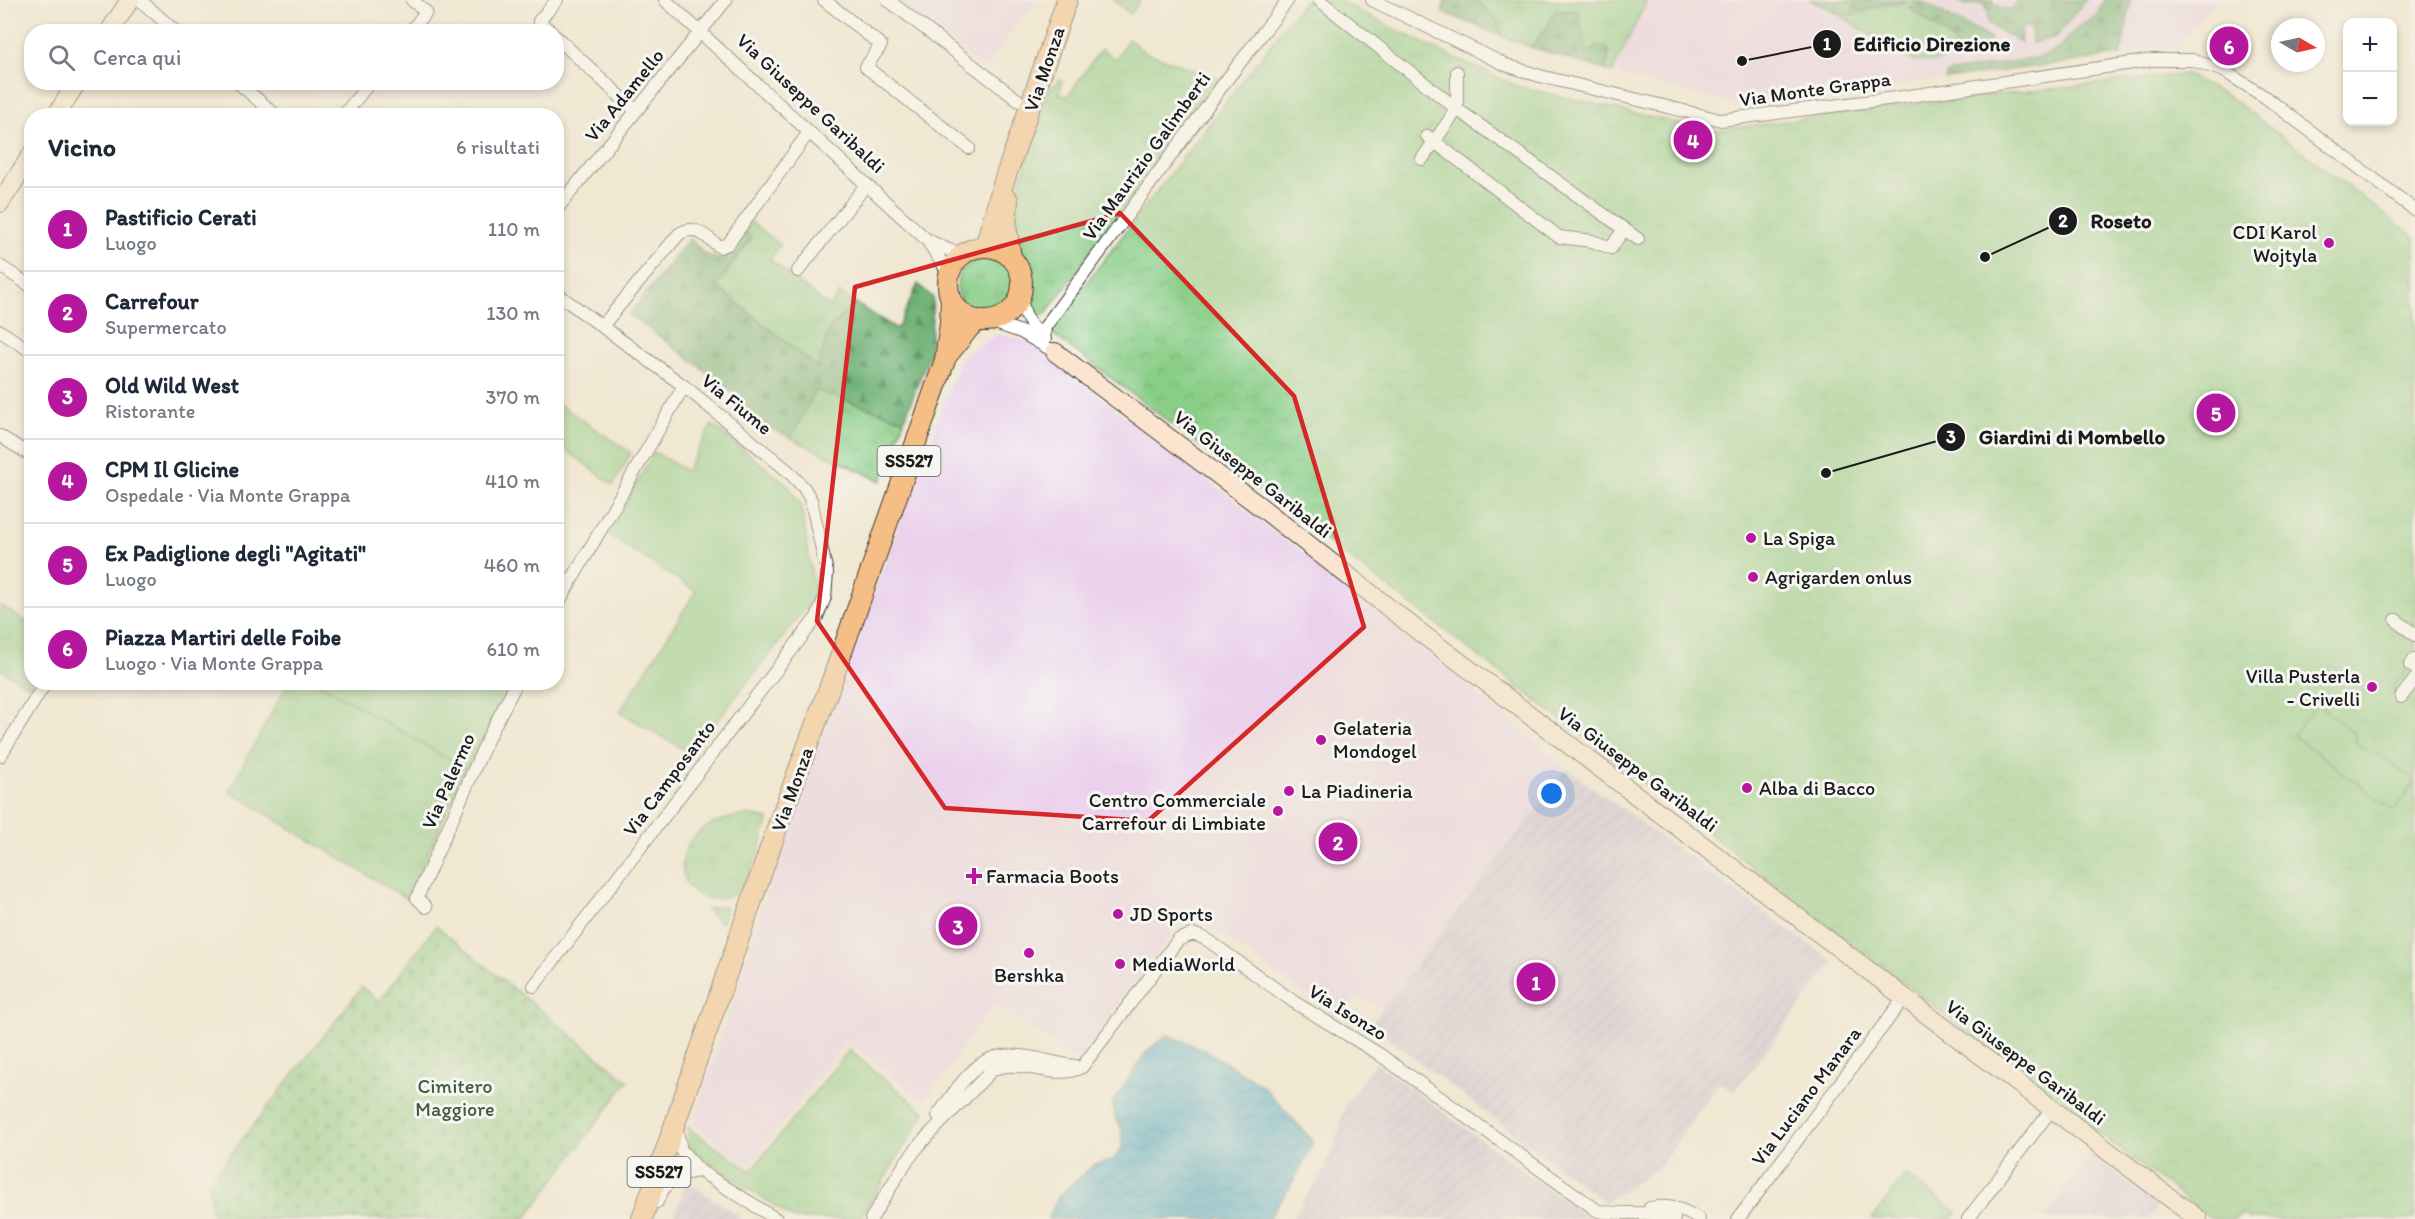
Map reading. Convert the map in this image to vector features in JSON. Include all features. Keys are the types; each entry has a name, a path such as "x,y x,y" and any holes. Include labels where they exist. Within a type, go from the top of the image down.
{"main road":[{"name":"Via Monza","path":"977,249 1020,138 1067,0"},
{"name":"Via Monza","path":"1011,257 1006,226 1007,210 1020,138"},
{"path":"977,249 998,249 1011,257 1021,274 1021,294 1016,304 1008,312 984,320 960,311 950,287 955,262 977,249"},
{"name":"Via Monza","path":"642,1219 777,828 831,683 945,360 950,323 950,287"},
{"name":"Via Monza","path":"945,360 970,327 984,320"}],"street":[{"path":"114,24 130,0"},
{"path":"140,0 167,24"},
{"path":"412,0 426,12 416,24"},
{"path":"543,24 540,21 557,0"},
{"name":"Via Giuseppe Garibaldi","path":"665,0 926,238 951,251 961,253 977,249"},
{"name":"Via Adamello","path":"564,200 726,0"},
{"path":"824,0 881,45 866,67 969,148"},
{"path":"888,0 1019,101 1031,107"},
{"name":"Via Maurizio Galimberti","path":"1050,345 1045,327 1288,0"},
{"path":"1319,0 1457,109 1638,239"},
{"name":"Via Monte Grappa","path":"1372,0 1506,65 1540,76 1721,120 1879,100 2153,60 2192,60 2224,71 2265,97 2415,210"},
{"path":"564,44 636,111"},
{"path":"1422,159 1431,138 1457,109 1457,72"},
{"path":"61,108 72,90"},
{"path":"246,90 268,108"},
{"path":"349,108 364,90"},
{"path":"603,325 679,234 687,229 694,229 720,247 728,244 809,132"},
{"path":"1431,138 1559,237 1592,241 1611,248 1624,229"},
{"path":"0,203 24,166"},
{"path":"798,271 866,185"},
{"name":"Via Giuseppe Garibaldi","path":"926,238 944,266 950,287"},
{"path":"0,266 24,282"},
{"name":"Via Giuseppe Garibaldi","path":"1021,294 1026,317 1050,345 1417,630 2198,1219"},
{"name":"Via Fiume","path":"564,298 684,386 788,471 804,488 811,500 827,573 826,590"},
{"name":"Via Giuseppe Garibaldi","path":"984,320 1021,332 1050,345"},
{"path":"0,331 24,347"},
{"path":"564,593 684,386"},
{"path":"0,436 24,451"},
{"path":"564,579 570,582"},
{"name":"Via Camposanto","path":"534,986 817,617 826,590"},
{"path":"2396,620 2415,635"},
{"path":"2415,659 2410,664 2415,668"},
{"path":"2402,697 2415,679"},
{"path":"0,756 41,690"},
{"name":"Via Palermo","path":"421,902 488,738 513,690"},
{"name":"Via Isonzo","path":"871,1219 906,1162 921,1143 996,1068 1006,1065 1064,1072 1082,1067 1178,940 1185,935 1200,935 1294,1002 1379,1054 1598,1211 1629,1212 1669,1206 1683,1210 1699,1219"},
{"name":"Via Luciano Manara","path":"1741,1218 1904,998"},
{"path":"1968,1219 2051,1110"},
{"path":"675,1124 681,1150 700,1171 776,1219"},
{"path":"651,1219 662,1190 669,1181 679,1174 700,1171"},
{"name":"Via Isonzo","path":"1629,1212 1662,1214 1674,1219"}],"highlighted area":[{"path":"1120,213 1294,396 1364,627 1148,821 945,808 817,621 855,287"}],"shaded area":[{"path":"896,0 1036,0 984,69"},
{"path":"1445,0 2216,0 2175,48 1740,106 1612,73 1541,51 1442,12"},
{"path":"999,334 1027,341 1403,630 1567,769 1382,1009 1357,996 1337,1018 1196,916 1183,919 1078,1061 994,1005 924,1101 847,1042 749,1166 693,1125 788,827 961,357"},
{"path":"1567,769 1834,962 1734,1092 1719,1082 1661,1165 1606,1203 1370,1025"},
{"path":"1375,1062 1589,1219 1292,1219 1322,1172 1335,1144 1344,1107"},
{"path":"2092,1153 2158,1206 2149,1219 2044,1219"},
{"path":"686,1181 743,1219 673,1219"}],"green space":[{"path":"1113,0 1141,0 1130,14"},
{"path":"1305,0 1337,0 1435,49 1517,86 1710,131 1914,104 2185,74 2232,99 2415,237 2415,1219 2249,1219 2242,1214 2234,1219 2211,1219 1426,616 1049,331"},
{"path":"1445,0 1476,0 1497,21 1504,37 1442,12"},
{"path":"1476,0 1647,0 1612,73 1605,70 1609,54 1587,54 1578,11 1555,11 1546,29 1531,47 1504,37 1497,21"},
{"path":"1809,0 1907,0 1901,3 1883,4 1855,15 1843,14"},
{"path":"1907,0 1923,2 1909,7 1950,38 1955,46 1952,57 1934,62 1914,61 1828,8 1851,14 1874,6"},
{"path":"1955,0 1994,0 1994,4 2003,9 2013,9 2017,0 2085,0 2056,37 2032,43 2031,27 2021,27 2021,43 1988,24 1987,11 1982,3 1967,5"},
{"path":"2105,0 2131,0 2121,55 1945,79 1947,73 2045,56 2056,50 2077,28 2095,17"},
{"path":"1923,2 1991,39 1990,51 1952,57 1955,46 1950,38 1909,7"},
{"path":"1555,11 1578,11 1587,53 1597,47 1607,47 1609,54 1605,70 1531,47 1546,29"},
{"path":"1128,39 1145,52 1220,79 1045,314 1036,316 1028,298 1028,272 1015,239 1015,208 1044,96 1059,80 1062,82 1059,93 1067,97 1101,49 1116,59"},
{"path":"750,221 780,245 770,259 829,307 840,293 856,304 829,329 818,368 716,286 751,239 744,231"},
{"path":"744,231 751,238 716,286 818,368 829,329 856,304 897,329 918,284 933,298 930,352 881,481 735,411 740,397 629,314 690,238 704,254 721,260"},
{"path":"985,258 996,260 1005,266 1011,275 1013,286 1011,297 1005,306 996,312 985,314 974,312 965,306 959,297 957,286 959,275 965,266 974,260"},
{"path":"816,390 904,420 881,481 791,438"},
{"path":"564,408 631,453 613,485 564,448"},
{"path":"712,425 788,485 801,506 815,596 691,754 620,712 696,591 608,534 654,452 686,471"},
{"path":"0,605 24,620 24,683 0,669"},
{"path":"2409,666 2415,671 2415,702 2413,705 2392,688"},
{"path":"284,690 330,690 466,769 407,899 229,791"},
{"path":"330,690 509,690 466,769"},
{"path":"2317,704 2354,733 2357,744 2368,752 2378,754 2415,781 2394,811 2293,735"},
{"path":"750,815 769,819 757,856 744,883 736,893 723,898 705,898 695,893 688,886 682,866 688,845 695,836 714,823"},
{"path":"726,906 721,923 706,909"},
{"name":"Cimitero Maggiore","path":"436,926 628,1081 525,1219 221,1219 212,1212 209,1182 362,987 379,1002"},
{"path":"849,1050 925,1112 860,1219 794,1219 688,1148 688,1128 751,1171"},
{"path":"1905,1174 1957,1212 1952,1219 1872,1219"}],"water":[{"path":"1167,1035 1205,1050 1262,1085 1313,1141 1287,1191 1268,1219 1222,1219 1219,1217 1216,1219 1048,1219 1058,1197 1095,1164 1114,1160 1123,1145 1121,1126 1116,1121 1112,1104 1147,1051"}],"place":[{"name":"Piazza Martiri delle Foibe","path":"2229,46"},
{"name":"Edificio Direzione","path":"1742,61"},
{"name":"CPM Il Glicine","path":"1693,140"},
{"name":"CDI Karol Wojtyla","path":"2329,243"},
{"name":"Roseto","path":"1985,257"},
{"name":"Ex Padiglione degli \"Agitati\"","path":"2216,413"},
{"name":"Giardini di Mombello","path":"1826,473"},
{"name":"La Spiga","path":"1751,538"},
{"name":"Agrigarden onlus","path":"1753,577"},
{"name":"Villa Pusterla - Crivelli","path":"2372,687"},
{"name":"Gelateria Mondogel","path":"1321,740"},
{"name":"Alba di Bacco","path":"1747,788"},
{"name":"La Piadineria","path":"1289,791"},
{"name":"Centro Commerciale Carrefour di Limbiate","path":"1278,811"},
{"name":"Carrefour","path":"1338,842"},
{"name":"Farmacia Boots","path":"974,876"},
{"name":"JD Sports","path":"1118,914"},
{"name":"Old Wild West","path":"958,926"},
{"name":"Bershka","path":"1029,953"},
{"name":"MediaWorld","path":"1120,964"},
{"name":"Pastificio Cerati","path":"1536,982"}]}
